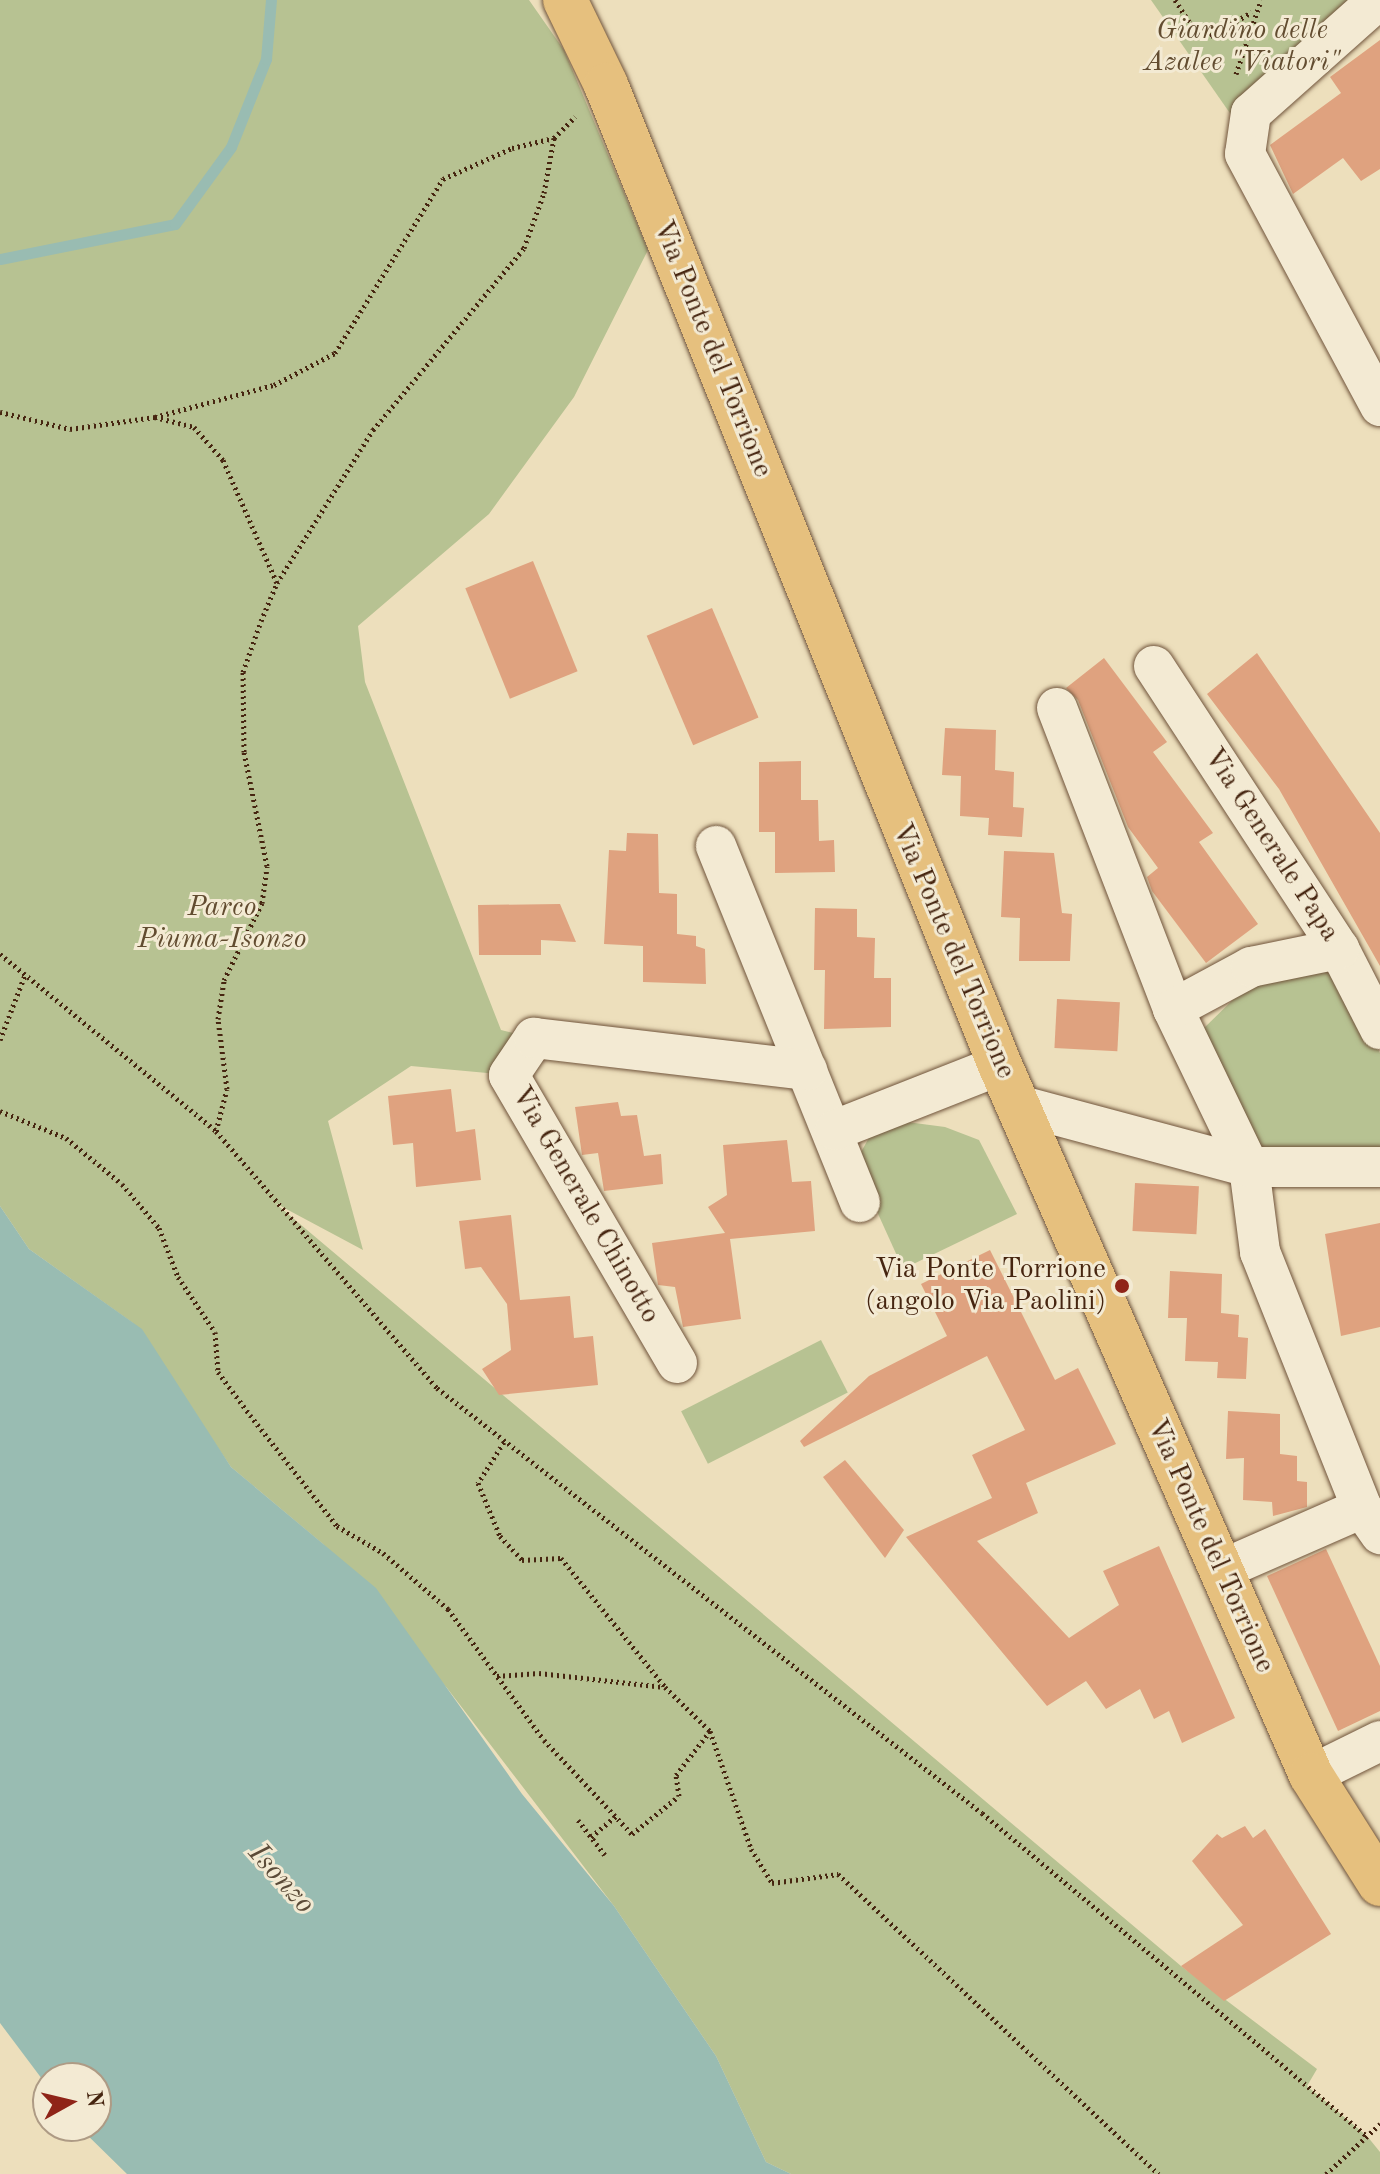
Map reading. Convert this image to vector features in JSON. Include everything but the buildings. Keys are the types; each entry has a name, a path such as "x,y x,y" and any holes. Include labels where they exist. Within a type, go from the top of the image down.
{"main road":[{"name":"Via Ponte del Torrione","path":"565,0 606,85 1000,1065 1311,1775 1380,1884"}],"street":[{"path":"1378,0 1251,113 1245,154 1380,406"},
{"name":"Via Generale Papa","path":"1154,666 1339,949 1380,1029"},
{"path":"1057,708 1173,1009 1249,1167 1260,1252 1371,1521 1221,1570"},
{"path":"716,846 807,1070 835,1130 860,1202"},
{"path":"1173,1009 1251,967 1339,949"},
{"name":"Via Generale Chinotto","path":"677,1363 509,1075 534,1038 807,1070"},
{"path":"835,1130 1000,1065"},
{"path":"1018,1105 1249,1167 1380,1167"},
{"path":"1311,1775 1380,1741"}],"path":[{"path":"1175,0 1190,23 1210,36 1253,11"},
{"path":"1236,73 1253,11 1261,0"},
{"path":"0,412 70,429 155,417 274,385 335,353 443,179 512,148 554,138 606,85"},
{"path":"216,1131 227,1089 218,1019 224,980 262,903 267,866 244,752 243,672 277,583 403,387 485,301 524,248 544,193 554,138"},
{"path":"155,417 194,427 223,460 277,583"},
{"path":"0,954 216,1131 437,1388 982,1813 1367,2136"},
{"path":"0,1040 25,975"},
{"path":"0,1111 66,1138 122,1184 159,1228 178,1277 215,1332 218,1372 337,1526 383,1553 448,1609 544,1740 632,1834 679,1796 676,1775 710,1731"},
{"path":"504,1442 478,1483 500,1536 522,1560 561,1558 665,1687 710,1731 751,1849 772,1883 838,1874 1159,2174"},
{"path":"497,1676 539,1673 665,1687"},
{"path":"591,1837 616,1816"},
{"path":"578,1820 605,1855"},
{"path":"1326,2174 1380,2124"}],"green space":[{"name":"Parco Piuma-Isonzo","path":"0,0 529,0 564,50 648,250 574,397 489,514 358,626 365,682 501,1030 534,1038 509,1075 411,1066 328,1121 363,1250 275,1203 1181,1966 1317,2069 1307,2086 1367,2136 1380,2152 1380,2174 791,2174 766,2162 716,2056 614,1906 447,1688 323,1544 231,1467 133,1323 29,1249 0,1206"},
{"name":"Giardino delle Azalee \"Viatori\"","path":"1151,0 1362,0 1234,119"},
{"path":"1340,967 1380,1053 1380,1157 1258,1156 1200,1032 1249,984"},
{"path":"907,1122 945,1127 979,1140 1017,1214 903,1269 855,1163 871,1134"},
{"path":"821,1340 848,1393 708,1464 681,1411"}],"water":[{"name":"Isonzo","path":"0,1206 29,1249 142,1329 231,1467 376,1588 522,1794 614,1906 716,2056 766,2162 791,2174 127,2174 94,2142 112,2142 112,2062 32,2062 32,2066 0,2023"}],"waterway":[{"path":"0,259 175,224 231,147 266,59 271,0"}],"place":[{"name":"Via Ponte Torrione (angolo Via Paolini)","path":"1122,1286"}]}
